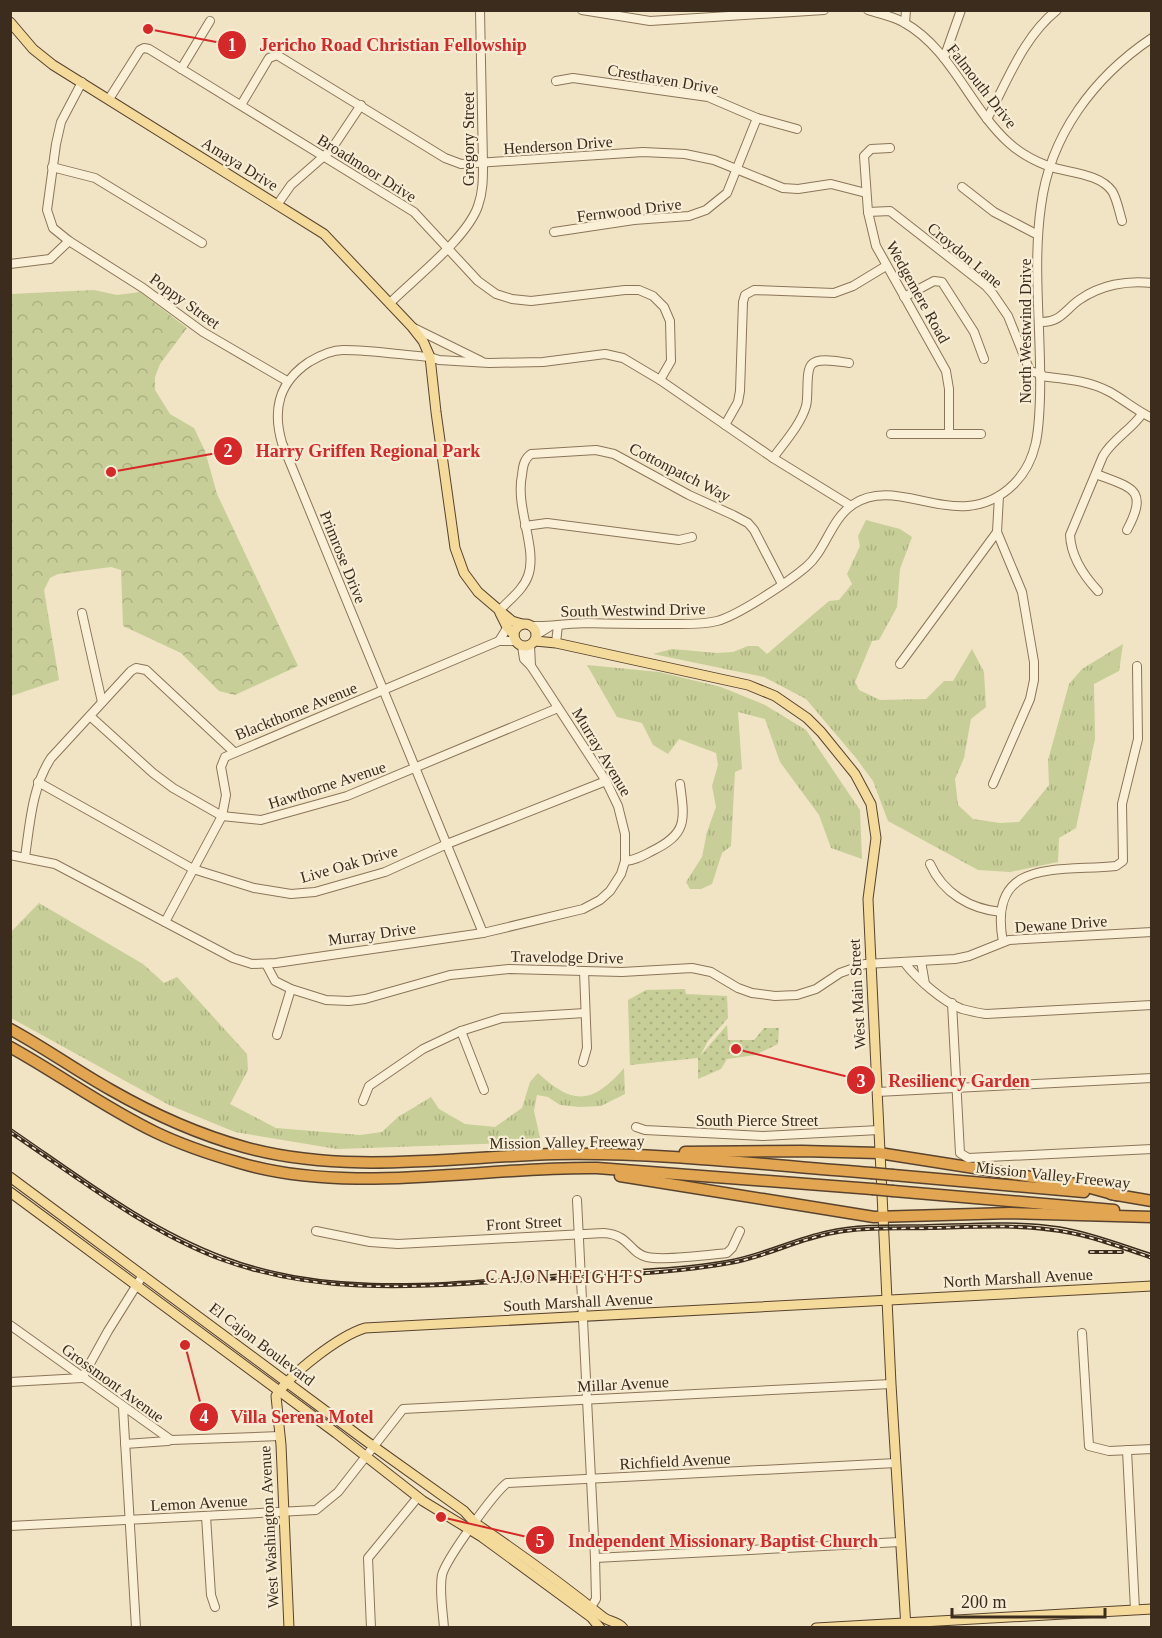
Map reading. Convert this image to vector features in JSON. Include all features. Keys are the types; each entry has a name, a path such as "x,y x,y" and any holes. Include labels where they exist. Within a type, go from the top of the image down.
{"highway":[{"name":"Mission Valley Freeway","path":"10,1029 160,1117 244,1147 280,1155 337,1161 379,1162 556,1154 628,1154 1116,1195 1152,1202"},
{"name":"Mission Valley Freeway","path":"10,1047 154,1132 199,1150 242,1164 263,1168 338,1178 567,1168 648,1171 1092,1207 1152,1217"},
{"path":"628,1154 802,1151 879,1153 1065,1182 1116,1195"},
{"path":"567,1168 883,1217 1010,1213 1152,1217"}],"main road":[{"name":"Amaya Drive","path":"10,22 33,49 53,65 324,234 412,327 423,341 430,357"},
{"name":"Murray Avenue","path":"430,357 455,548 464,573 478,592 525,638"},
{"name":"Murray Avenue","path":"499,611 512,621 527,625 525,638"},
{"path":"525,638 518,627 527,625"},
{"name":"West Main Street","path":"525,638 556,642 748,685 775,696 807,718 821,732 860,781 873,813 876,846 868,899 891,1384 906,1625"},
{"name":"El Cajon Boulevard","path":"10,1177 464,1511 472,1527 605,1626"},
{"name":"El Cajon Boulevard","path":"11,1194 279,1391 418,1497 472,1527 591,1607 605,1626"},
{"name":"North Marshall Avenue","path":"887,1300 1152,1286"},
{"name":"South Marshall Avenue","path":"279,1391 287,1381 351,1332 365,1328 887,1300"},
{"name":"West Washington Avenue","path":"279,1391 276,1396 280,1436 288,1628"},
{"path":"816,1628 906,1625 1152,1609"},
{"path":"605,1626 618,1623 623,1628"}],"street":[{"name":"Gregory Street","path":"390,303 464,232 476,213 483,189 480,10"},
{"path":"582,10 650,21 824,10"},
{"name":"Falmouth Drive","path":"868,10 893,17 928,40 944,58 987,119 1008,143 1038,162 1098,180 1107,186 1113,192 1122,221"},
{"path":"905,23 906,10"},
{"path":"944,58 961,10"},
{"path":"987,119 1026,45 1057,10"},
{"path":"181,69 210,21"},
{"name":"North Westwind Drive","path":"851,506 869,499 889,496 950,507 979,504 999,496 1017,480 1031,459 1038,429 1040,375 1038,235 1041,204 1050,166 1071,121 1095,86 1125,57 1151,40"},
{"name":"Broadmoor Drive","path":"109,99 140,50 149,49 414,212 478,281 496,294 512,299 540,300 625,290 644,291 664,307 670,321 671,361 660,380"},
{"name":"Henderson Drive","path":"241,105 269,58 275,55 361,105 445,158 461,164 643,152 701,157 783,188 798,189 831,184 866,193"},
{"name":"Cresthaven Drive","path":"556,81 573,78 708,97 757,118 797,129"},
{"name":"Poppy Street","path":"82,82 61,122 52,167 47,207 53,228 69,242 127,276 202,332 287,381"},
{"path":"278,205 291,185 324,157 340,139 361,105"},
{"name":"Fernwood Drive","path":"554,232 634,220 696,214 706,210 723,197 757,118"},
{"name":"Wedgemere Road","path":"890,148 871,149 864,156 868,213 876,246 946,371 949,388 949,433"},
{"path":"52,167 95,178 202,243"},
{"path":"962,187 993,213 1038,235"},
{"name":"Croydon Lane","path":"868,213 890,211 986,286 1008,316 1030,371 1040,375"},
{"path":"10,264 50,259 69,242"},
{"path":"725,425 738,402 740,391 743,302 746,295 754,290 834,293 853,286 886,266"},
{"path":"904,297 934,281 942,282 974,332 984,359"},
{"path":"1040,322 1049,323 1079,300 1102,289 1119,284 1152,283"},
{"path":"412,327 485,363"},
{"path":"287,381 317,357 336,351 485,363 543,362 605,354 628,361 660,380 773,458 851,506"},
{"path":"773,458 807,405 809,369 812,363 818,361 849,363"},
{"path":"1040,375 1093,384 1152,418"},
{"name":"Primrose Drive","path":"287,381 278,409 277,424 282,443 483,933"},
{"path":"1098,591 1088,581 1071,548 1070,535 1109,446 1134,425 1142,414"},
{"path":"891,434 981,434"},
{"name":"Cottonpatch Way","path":"525,526 519,496 524,464 531,454 596,450 614,454 689,495 748,523 760,538 782,584"},
{"path":"1096,474 1130,488 1134,494 1137,511 1127,530"},
{"path":"993,784 1030,699 1034,673 1028,616 1022,592 997,532 999,496"},
{"name":"South Westwind Drive","path":"527,625 708,623 730,616 807,566 824,543 832,527 851,506"},
{"path":"499,611 523,587 530,572 531,557 525,526 547,523 679,540 692,537"},
{"path":"900,664 997,532"},
{"path":"82,613 102,702"},
{"path":"554,626 556,642"},
{"name":"South Westwind Drive","path":"525,638 554,626"},
{"path":"499,641 525,638"},
{"name":"Blackthorne Avenue","path":"25,856 38,782 51,758 131,670 142,668 234,752 499,641 525,638"},
{"name":"Murray Avenue","path":"525,638 524,659 531,666 606,781 618,806 624,825 625,861"},
{"path":"1003,942 1000,912 1013,885 1029,875 1042,871 1121,864 1125,856 1122,804 1138,739 1137,666"},
{"name":"Hawthorne Avenue","path":"90,716 166,783 222,816 268,819 347,796 558,708"},
{"path":"165,922 222,816 225,788 221,767 225,757 234,752"},
{"name":"Live Oak Drive","path":"38,782 193,870 272,892 291,894 308,893 385,872 447,844 606,781"},
{"path":"625,861 637,860 673,839 680,828 683,814 680,784"},
{"name":"Murray Drive","path":"10,855 25,856 55,864 233,958 252,964 266,964 483,933 589,907 605,896 614,886 625,861"},
{"path":"930,864 941,883 958,898 987,911 1000,912"},
{"name":"Dewane Drive","path":"904,962 969,956 1003,942 1152,932"},
{"path":"921,961 926,986"},
{"path":"904,962 914,976 952,1003 961,1008 986,1014 1152,1005"},
{"name":"Travelodge Drive","path":"266,964 275,981 291,989 326,1000 349,1001 365,999 442,977 479,970 509,969 622,972 692,968 711,972 738,988 752,993 775,996 797,995 816,989 840,974 872,963 904,962"},
{"path":"583,1062 586,1048 584,970"},
{"path":"277,1035 291,989"},
{"path":"952,1003 960,1153 968,1158 1152,1149"},
{"path":"363,1101 369,1086 423,1049 461,1031 502,1018 585,1013"},
{"path":"461,1031 484,1090"},
{"path":"877,1092 1152,1078"},
{"name":"South Pierce Street","path":"636,1127 657,1131 763,1136 879,1131"},
{"path":"11,1194 20,1183"},
{"path":"577,1200 596,1558 596,1599 591,1607"},
{"name":"Front Street","path":"315,1231 370,1242 398,1244 612,1233 627,1240 639,1254 651,1258 727,1253 740,1231"},
{"path":"10,1382 82,1377 143,1275"},
{"name":"Grossmont Avenue","path":"10,1325 171,1440 280,1436"},
{"path":"1082,1333 1089,1446 1109,1451 1152,1449"},
{"name":"Millar Avenue","path":"366,1458 403,1409 891,1384"},
{"path":"123,1407 136,1628"},
{"path":"125,1444 171,1440"},
{"path":"1126,1450 1135,1610"},
{"name":"Lemon Avenue","path":"10,1526 316,1510 338,1492 366,1458"},
{"name":"Richfield Avenue","path":"444,1628 443,1574 472,1527 507,1483 896,1463"},
{"path":"371,1628 368,1558 418,1497"},
{"path":"206,1516 211,1595 214,1607"},
{"path":"596,1558 900,1542"}],"green space":[{"path":"94,290 117,295 140,292 187,328 160,364 155,377 155,390 170,414 194,428 205,451 217,494 298,666 235,695 219,691 181,653 123,626 121,570 111,567 58,574 50,578 44,590 59,680 11,696 11,294"},
{"path":"866,520 900,529 912,537 900,569 897,607 879,640 872,641 855,682 859,690 880,700 926,699 944,681 953,681 972,649 984,672 986,707 971,719 964,758 955,779 958,805 973,819 1000,823 1019,822 1049,785 1048,760 1069,684 1082,669 1123,644 1119,671 1094,684 1095,739 1076,828 1059,838 1058,862 1010,872 978,870 888,821 873,781 806,699 764,677 653,654 672,649 733,652 748,646 758,646 767,654 829,601 839,600 852,584 847,574 860,546 858,536"},
{"path":"587,665 659,672 721,687 765,705 806,730 860,810 862,859 831,848 819,815 780,762 765,719 738,712 742,769 735,772 731,846 722,853 712,884 701,889 690,889 686,882 702,857 707,832 716,807 712,786 718,765 716,753 679,739 668,754 653,745 642,723 617,717"},
{"path":"39,903 143,964 164,983 177,977 247,1054 248,1070 230,1104 276,1128 360,1135 382,1132 398,1117 431,1097 439,1109 465,1124 495,1127 522,1108 530,1082 538,1073 562,1091 582,1096 602,1089 624,1068 625,1094 601,1106 580,1107 560,1105 548,1097 537,1095 534,1111 541,1142 337,1149 235,1132 169,1105 11,1018 11,932"},
{"path":"685,989 686,994 727,996 728,1018 708,1041 700,1056 727,1025 728,1040 754,1040 764,1028 779,1028 778,1044 755,1055 727,1059 721,1069 698,1079 698,1058 630,1065 628,1000 646,990"}],"tram line":[{"path":"10,1128 141,1216 196,1245 266,1270 350,1283 435,1283 688,1266 742,1257 827,1231 874,1225 991,1223 1043,1225 1083,1232 1152,1254"}],"railway":[{"path":"10,1132 138,1218 192,1247 261,1272 301,1280 341,1284 421,1286 684,1270 743,1260 833,1233 857,1230 995,1226 1027,1227 1072,1233 1152,1258"},
{"path":"1090,1252 1122,1252"}],"place":[{"name":"Jericho Road Christian Fellowship","path":"148,29"},
{"name":"Harry Griffen Regional Park","path":"111,472"},
{"name":"Resiliency Garden","path":"736,1049"},
{"name":"Villa Serena Motel","path":"185,1345"},
{"name":"Independent Missionary Baptist Church","path":"441,1517"}],"district":[{"name":"CAJON HEIGHTS","path":"565,1277"}]}
